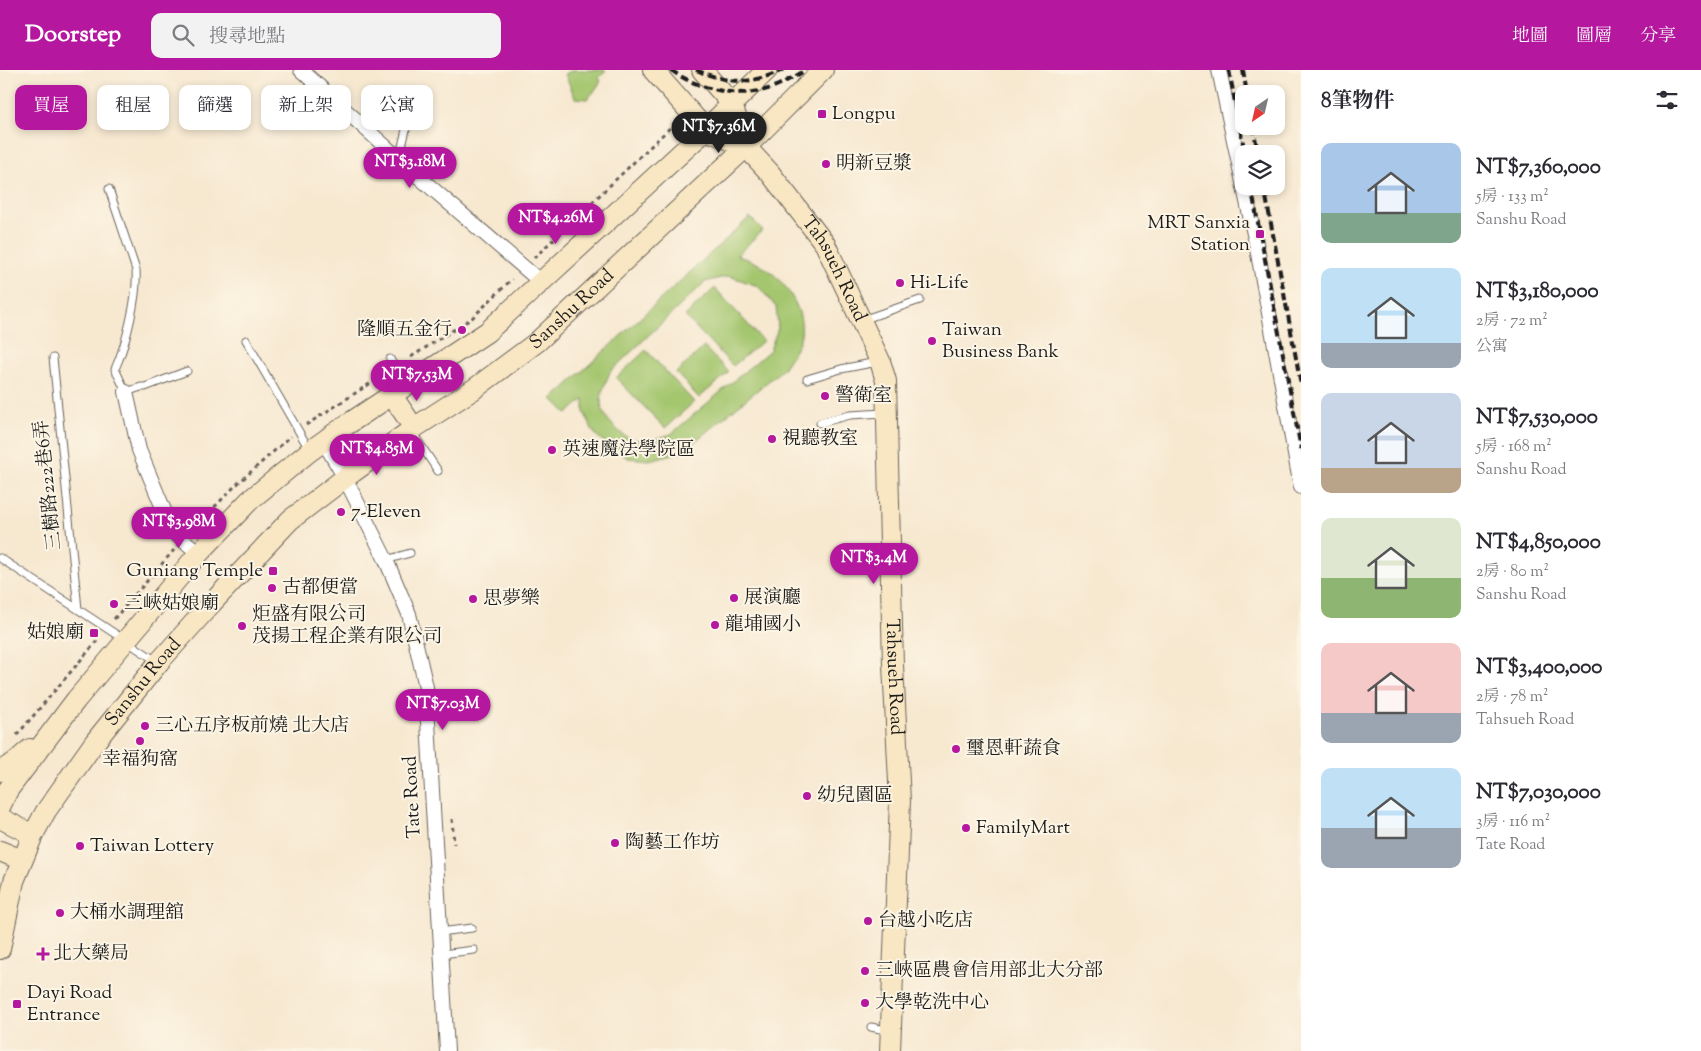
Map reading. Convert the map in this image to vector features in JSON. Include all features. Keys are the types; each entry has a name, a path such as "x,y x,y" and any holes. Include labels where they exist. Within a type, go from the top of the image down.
{"street":[{"path":"301,70 399,159 542,282"},
{"path":"653,70 706,130"},
{"path":"702,70 732,104 746,147"},
{"name":"Sanshu Road","path":"0,807 8,790 76,700 199,553 250,500 317,446 487,332 706,130 767,70"},
{"name":"Sanshu Road","path":"0,949 14,881 33,834 46,811 94,743 159,662 210,605 290,520 345,478 413,429 474,389 537,342 746,147 823,70"},
{"path":"1219,70 1257,248 1301,487"},
{"name":"Tahsueh Road","path":"706,130 746,147 770,173 825,244 880,362 886,381 893,665 900,802 881,1029 890,1051"},
{"path":"398,390 413,429"},
{"path":"126,392 140,450 173,532 199,553"},
{"name":"Tate Road","path":"317,446 345,478 386,560 408,614 426,687 447,1051"},
{"path":"0,771 14,763 30,749 76,700"},
{"path":"0,818 33,834"},
{"path":"0,851 22,860"}],"lane":[{"path":"399,159 406,130"},
{"path":"109,189 136,270 137,283 123,352 115,369 126,392 187,371"},
{"path":"861,320 920,300"},
{"path":"246,340 317,446"},
{"name":"三樹路222巷6弄","path":"53,358 78,608"},
{"path":"390,359 398,390"},
{"path":"807,380 841,369 880,362"},
{"path":"820,423 850,415 887,413"},
{"path":"413,429 438,471"},
{"path":"386,560 410,554"},
{"path":"0,558 159,662"},
{"path":"440,932 472,928"},
{"path":"442,954 474,950"}],"path":[{"path":"529,262 677,121"},
{"path":"411,357 472,318 512,279"},
{"path":"15,738 97,640"},
{"path":"452,819 454,844"}],"green space":[{"path":"573,70 606,70 599,78 601,81 587,99 575,98 565,74"},
{"path":"750,217 763,230 737,255 762,266 780,280 786,288 797,306 800,316 801,334 799,343 783,369 682,452 649,460 628,458 609,447 594,433 584,412 584,399 567,414 552,399","holes":["729,276 758,286 776,307 778,328 770,350 671,434 654,439 631,439 609,421 601,405 601,398 610,372 705,282"]},
{"path":"715,288 763,341 733,366 685,316"},
{"path":"704,347 729,372 699,398 676,373"},
{"path":"646,350 694,402 665,428 616,378"}],"railway":[{"path":"671,70 702,86 738,93 749,93 772,88 806,70"},
{"path":"696,70 719,78 740,81 760,78 783,70"},
{"path":"1229,70 1243,145"},
{"path":"1243,70 1246,85"},
{"path":"1255,135 1256,145"},
{"path":"1253,195 1301,449"},
{"path":"1266,195 1301,385"}],"place":[{"name":"Longpu","path":"822,114"},
{"name":"明新豆漿","path":"826,164"},
{"name":"MRT Sanxia Station","path":"1260,234"},
{"name":"Hi-Life","path":"900,283"},
{"name":"隆順五金行","path":"462,330"},
{"name":"Taiwan Business Bank","path":"932,341"},
{"name":"警衛室","path":"825,396"},
{"name":"視聽教室","path":"772,439"},
{"name":"英速魔法學院區","path":"552,450"},
{"name":"7-Eleven","path":"341,512"},
{"name":"Guniang Temple","path":"273,571"},
{"name":"古都便當","path":"272,588"},
{"name":"展演廳","path":"734,598"},
{"name":"思夢樂","path":"473,599"},
{"name":"三峽姑娘廟","path":"114,604"},
{"name":"龍埔國小","path":"715,625"},
{"name":"炬盛有限公司 茂揚工程企業有限公司","path":"242,626"},
{"name":"姑娘廟","path":"94,633"},
{"name":"三心五序板前燒 北大店","path":"145,726"},
{"name":"幸福狗窩","path":"140,741"},
{"name":"璽恩軒蔬食","path":"956,749"},
{"name":"幼兒園區","path":"807,796"},
{"name":"FamilyMart","path":"966,828"},
{"name":"陶藝工作坊","path":"615,843"},
{"name":"Taiwan Lottery","path":"80,846"},
{"name":"大桶水調理舘","path":"60,913"},
{"name":"台越小吃店","path":"868,921"},
{"name":"北大藥局","path":"43,954"},
{"name":"三峽區農會信用部北大分部","path":"865,971"},
{"name":"大學乾洗中心","path":"865,1003"},
{"name":"Dayi Road Entrance","path":"17,1004"}]}
